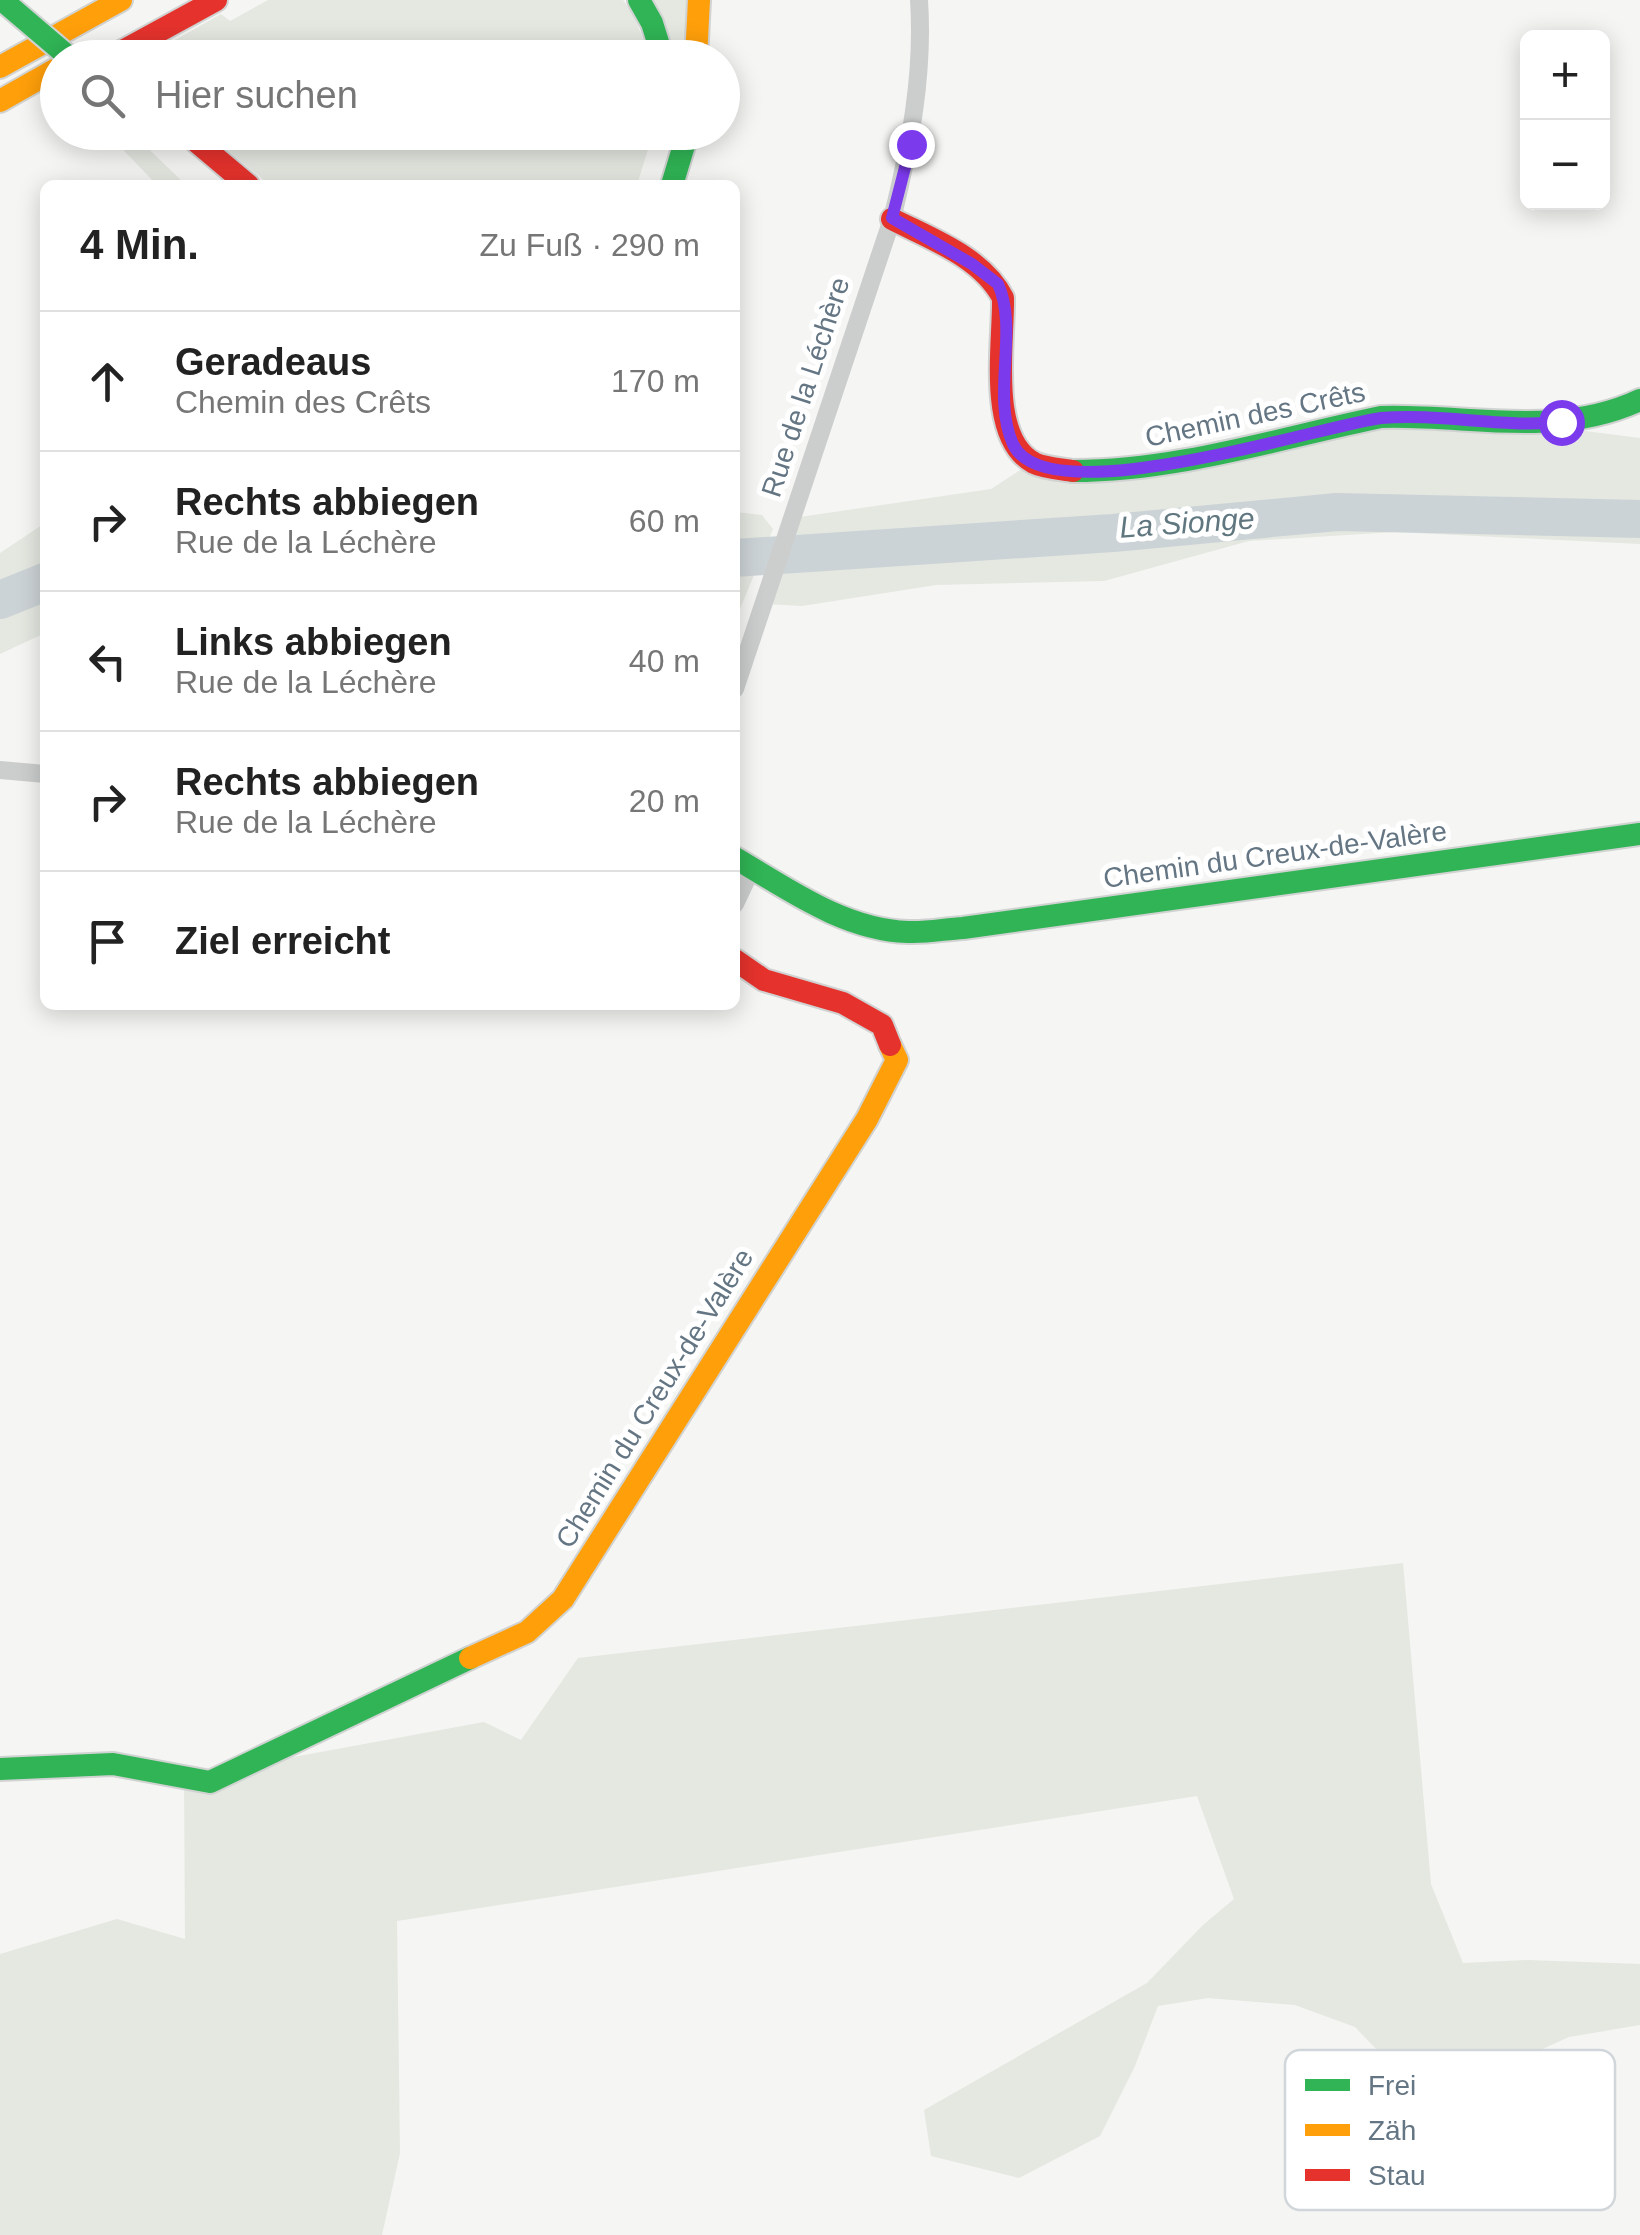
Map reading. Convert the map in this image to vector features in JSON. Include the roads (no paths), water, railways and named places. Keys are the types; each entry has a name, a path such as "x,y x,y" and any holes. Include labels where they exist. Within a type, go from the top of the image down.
{"main road":[{"path":"2,0 52,40"},
{"path":"28,0 75,40"},
{"path":"49,40 121,0"},
{"path":"107,40 179,0"},
{"path":"143,40 216,0"},
{"path":"640,0 657,40"},
{"path":"697,40 699,0"},
{"path":"0,67 40,45"},
{"path":"0,101 40,78"},
{"path":"0,119 40,97"},
{"path":"180,150 214,180"},
{"path":"206,150 242,180"},
{"path":"654,180 663,150"},
{"path":"674,180 683,150"},
{"name":"Chemin des Crêts","path":"892,218 972,264 998,284 1003,298 1004,387 1011,440 1024,458 1060,473 1164,466 1381,418 1409,416 1546,424 1623,408 1640,400"},
{"name":"Chemin du Creux-de-Valère","path":"743,863 805,898 859,922 904,932 963,928 1640,834"},
{"name":"Chemin du Creux-de-Valère","path":"0,1769 113,1764 210,1782 527,1632 563,1598 857,1135 898,1060 882,1025 843,1004 764,980 740,963"}],"street":[{"name":"Rue de la Léchère","path":"740,674 892,218 911,144 919,79 920,0"},
{"path":"0,770 40,774"}],"waterway":[{"name":"La Sionge","path":"740,558 1113,533 1337,512 1640,519"},
{"name":"La Sionge","path":"0,600 40,584"}]}
